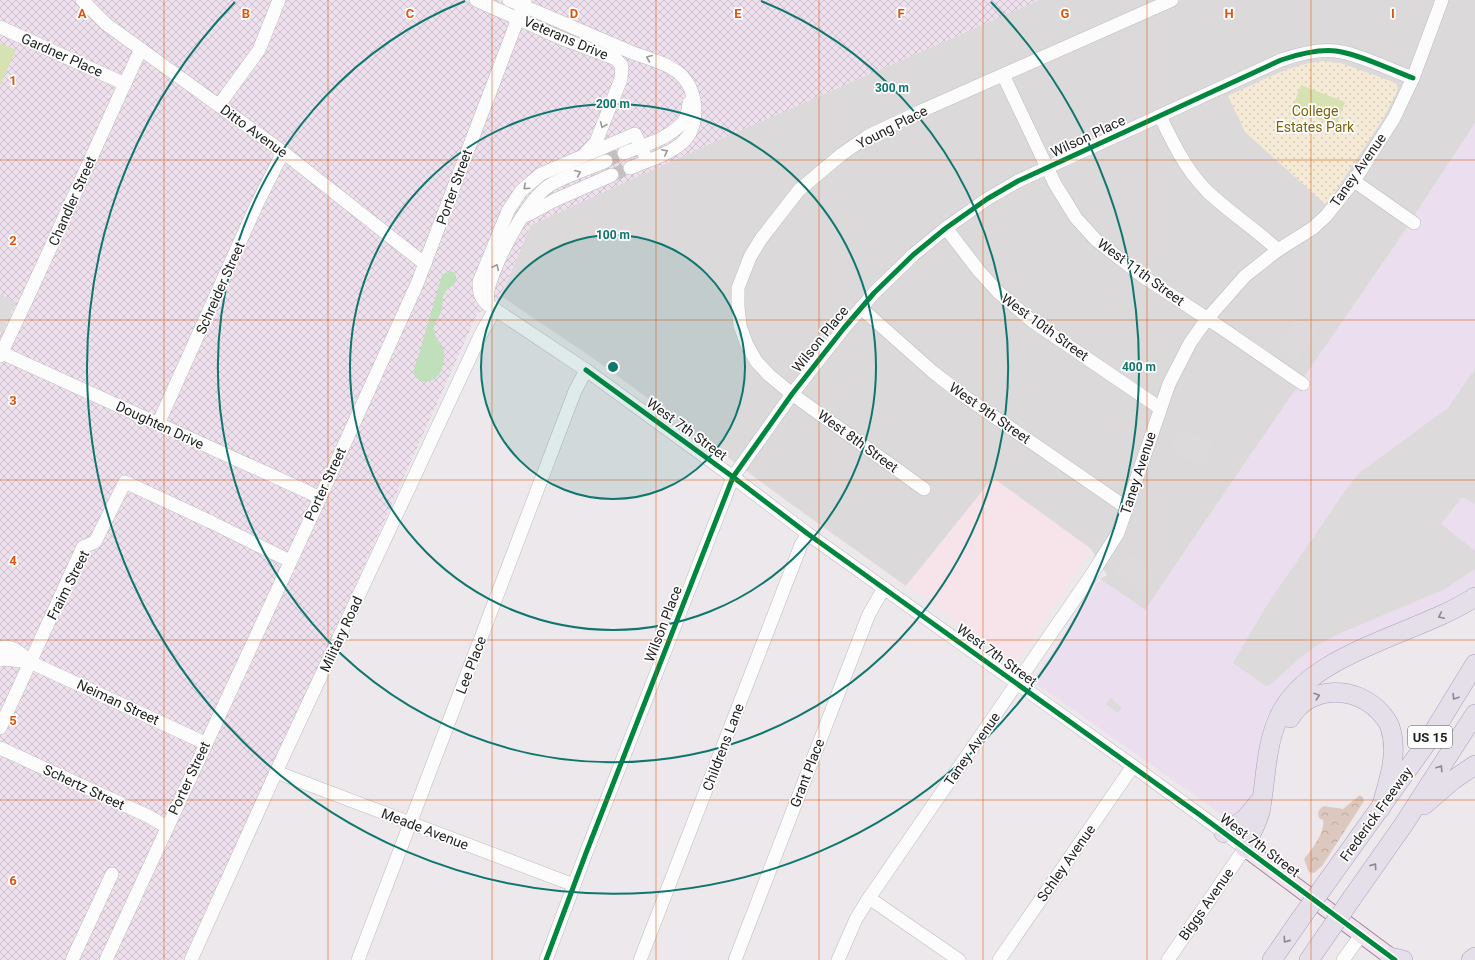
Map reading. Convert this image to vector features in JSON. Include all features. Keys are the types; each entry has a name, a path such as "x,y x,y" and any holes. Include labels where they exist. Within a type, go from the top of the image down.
{"highway":[{"path":"1245,848 1260,813 1271,741 1278,719 1286,705 1297,692 1327,668 1351,654 1435,618 1456,608 1475,596"},
{"name":"Frederick Freeway","path":"1272,960 1428,741 1475,664"},
{"path":"1245,848 1256,843 1268,823 1283,733 1290,716 1298,707 1311,698 1320,695 1333,692 1357,696 1369,702 1387,720 1393,740 1394,753 1381,808"},
{"name":"Frederick Freeway","path":"1309,960 1404,824 1475,714"},
{"path":"1404,824 1453,780 1475,765"},
{"path":"1224,833 1245,819 1262,798"},
{"path":"1470,960 1475,957"}],"main road":[{"name":"West 7th Street","path":"1245,848 1361,935 1396,959"}],"street":[{"name":"Ditto Avenue","path":"82,0 106,24 283,152 425,264"},
{"path":"219,105 259,50 279,0"},
{"name":"Veterans Drive","path":"476,0 563,39 616,59 622,66 621,79 596,142 584,156 541,174 521,191 508,211 479,282 481,298 491,307"},
{"name":"Veterans Drive","path":"509,0 523,3 632,52 667,65 682,76 690,86 695,118 682,143 630,168"},
{"name":"Young Place","path":"792,394 756,361 747,345 740,326 738,288 750,257 761,239 799,190 842,154 868,136 1172,0"},
{"name":"Taney Avenue","path":"838,960 856,919 869,898 1118,533 1160,408 1180,361 1190,343 1207,319 1245,276 1278,250 1313,228 1340,200 1354,181 1394,118 1413,78 1442,0"},
{"name":"Porter Street","path":"106,960 205,743 320,498 417,284 523,3"},
{"name":"Gardner Place","path":"0,27 125,84"},
{"name":"Chandler Street","path":"1,354 51,248 141,49"},
{"name":"Wilson Place","path":"546,960 733,477 792,394 844,328 874,293 913,255 946,228 987,199 1018,181 1281,60 1301,53 1336,51 1353,55 1413,78"},
{"name":"West 11th Street","path":"1003,75 1047,168 1069,208 1096,240 1142,276 1303,384"},
{"path":"624,154 669,134 678,127 687,117 691,92"},
{"path":"1160,116 1178,152 1207,191 1278,250"},
{"path":"584,156 635,134 647,160"},
{"name":"Schreider Street","path":"158,424 257,204 283,152"},
{"path":"491,307 488,288 493,272 518,223 537,196 549,186 606,161"},
{"path":"518,223 529,213 612,175"},
{"path":"1354,181 1414,223"},
{"name":"West 10th Street","path":"946,228 979,271 998,292 1032,321 1160,408"},
{"name":"West 7th Street","path":"491,307 586,370 733,477 808,534 1016,684 1133,766 1245,848"},
{"name":"Military Road","path":"191,960 276,772 481,334 491,307"},
{"name":"West 9th Street","path":"861,308 933,372 964,396 1127,508"},
{"name":"Doughten Drive","path":"1,354 320,498"},
{"name":"Lee Place","path":"358,960 575,391 586,370"},
{"name":"West 8th Street","path":"792,394 924,489"},
{"name":"Fraim Street","path":"0,728 83,547 95,542 125,482 212,522 290,561"},
{"name":"Childrens Lane","path":"640,960 801,545 808,534"},
{"name":"Grant Place","path":"735,960 869,614 884,588"},
{"name":"Neiman Street","path":"0,648 9,647 17,650 30,662 205,743"},
{"name":"Neiman Street","path":"0,660 4,659 30,662"},
{"name":"Schertz Street","path":"0,748 148,816 167,827"},
{"name":"Schley Avenue","path":"999,960 1133,766"},
{"name":"Meade Avenue","path":"276,772 574,885"},
{"name":"Biggs Avenue","path":"1168,960 1245,848"},
{"path":"72,960 112,874"},
{"path":"869,898 959,960"},
{"path":"1343,960 1361,935"}],"shaded area":[{"path":"0,0 1039,0 707,145 531,225 499,299 477,314 347,604 183,960 0,960"},
{"path":"1039,0 1475,0 1475,123 1392,250 1145,610 1100,579 1107,575 1091,549 993,478 906,586 791,504 600,363 501,296 531,225 707,145"},
{"path":"0,43 16,50 0,86"},
{"path":"1301,85 1345,102 1336,126 1292,109"},
{"path":"1475,123 1475,588 1446,606 1337,651 1312,667 1294,683 1277,700 1265,720 1257,776 1249,807 1231,821 1035,683 1035,678 1100,579 1145,610 1392,250"},
{"path":"449,271 454,272 457,280 444,294 442,310 434,327 436,336 444,351 443,363 438,376 431,381 424,382 416,378 414,368 442,275"},
{"path":"0,294 16,302 2,333 0,332"},
{"path":"1298,315 1318,329 1296,361 1276,347"},
{"path":"1475,369 1475,504 1462,497 1441,524 1475,551 1475,569 1445,589 1343,632 1319,644 1301,657 1271,684 1266,686 1233,663 1267,605 1359,473 1448,408"},
{"path":"1177,429 1214,441 1206,465 1169,453"},
{"path":"993,478 1091,549 1017,662 1011,662 910,587 906,586"},
{"path":"1127,552 1157,574 1143,593 1112,572"},
{"path":"1111,698 1122,708 1118,713 1106,704"}],"green space":[{"name":"College Estates Park","path":"1324,61 1341,63 1396,83 1398,87 1383,119 1333,195 1325,204 1245,132 1228,96 1287,70"},
{"path":"1360,795 1364,801 1322,866 1314,873 1309,872 1304,859 1314,846 1322,830 1323,820 1319,818 1319,810 1324,806 1343,809"}],"tunnel":[{"path":"606,161 624,153"},
{"path":"612,175 630,168"}],"cycle path":[{"path":"546,960 586,853 733,477 792,394 844,328 874,293 913,255 946,228 987,199 1018,181 1281,60 1308,52 1336,51 1365,59 1413,78"},
{"path":"586,370 733,477 808,534 1200,815 1395,960"}]}
